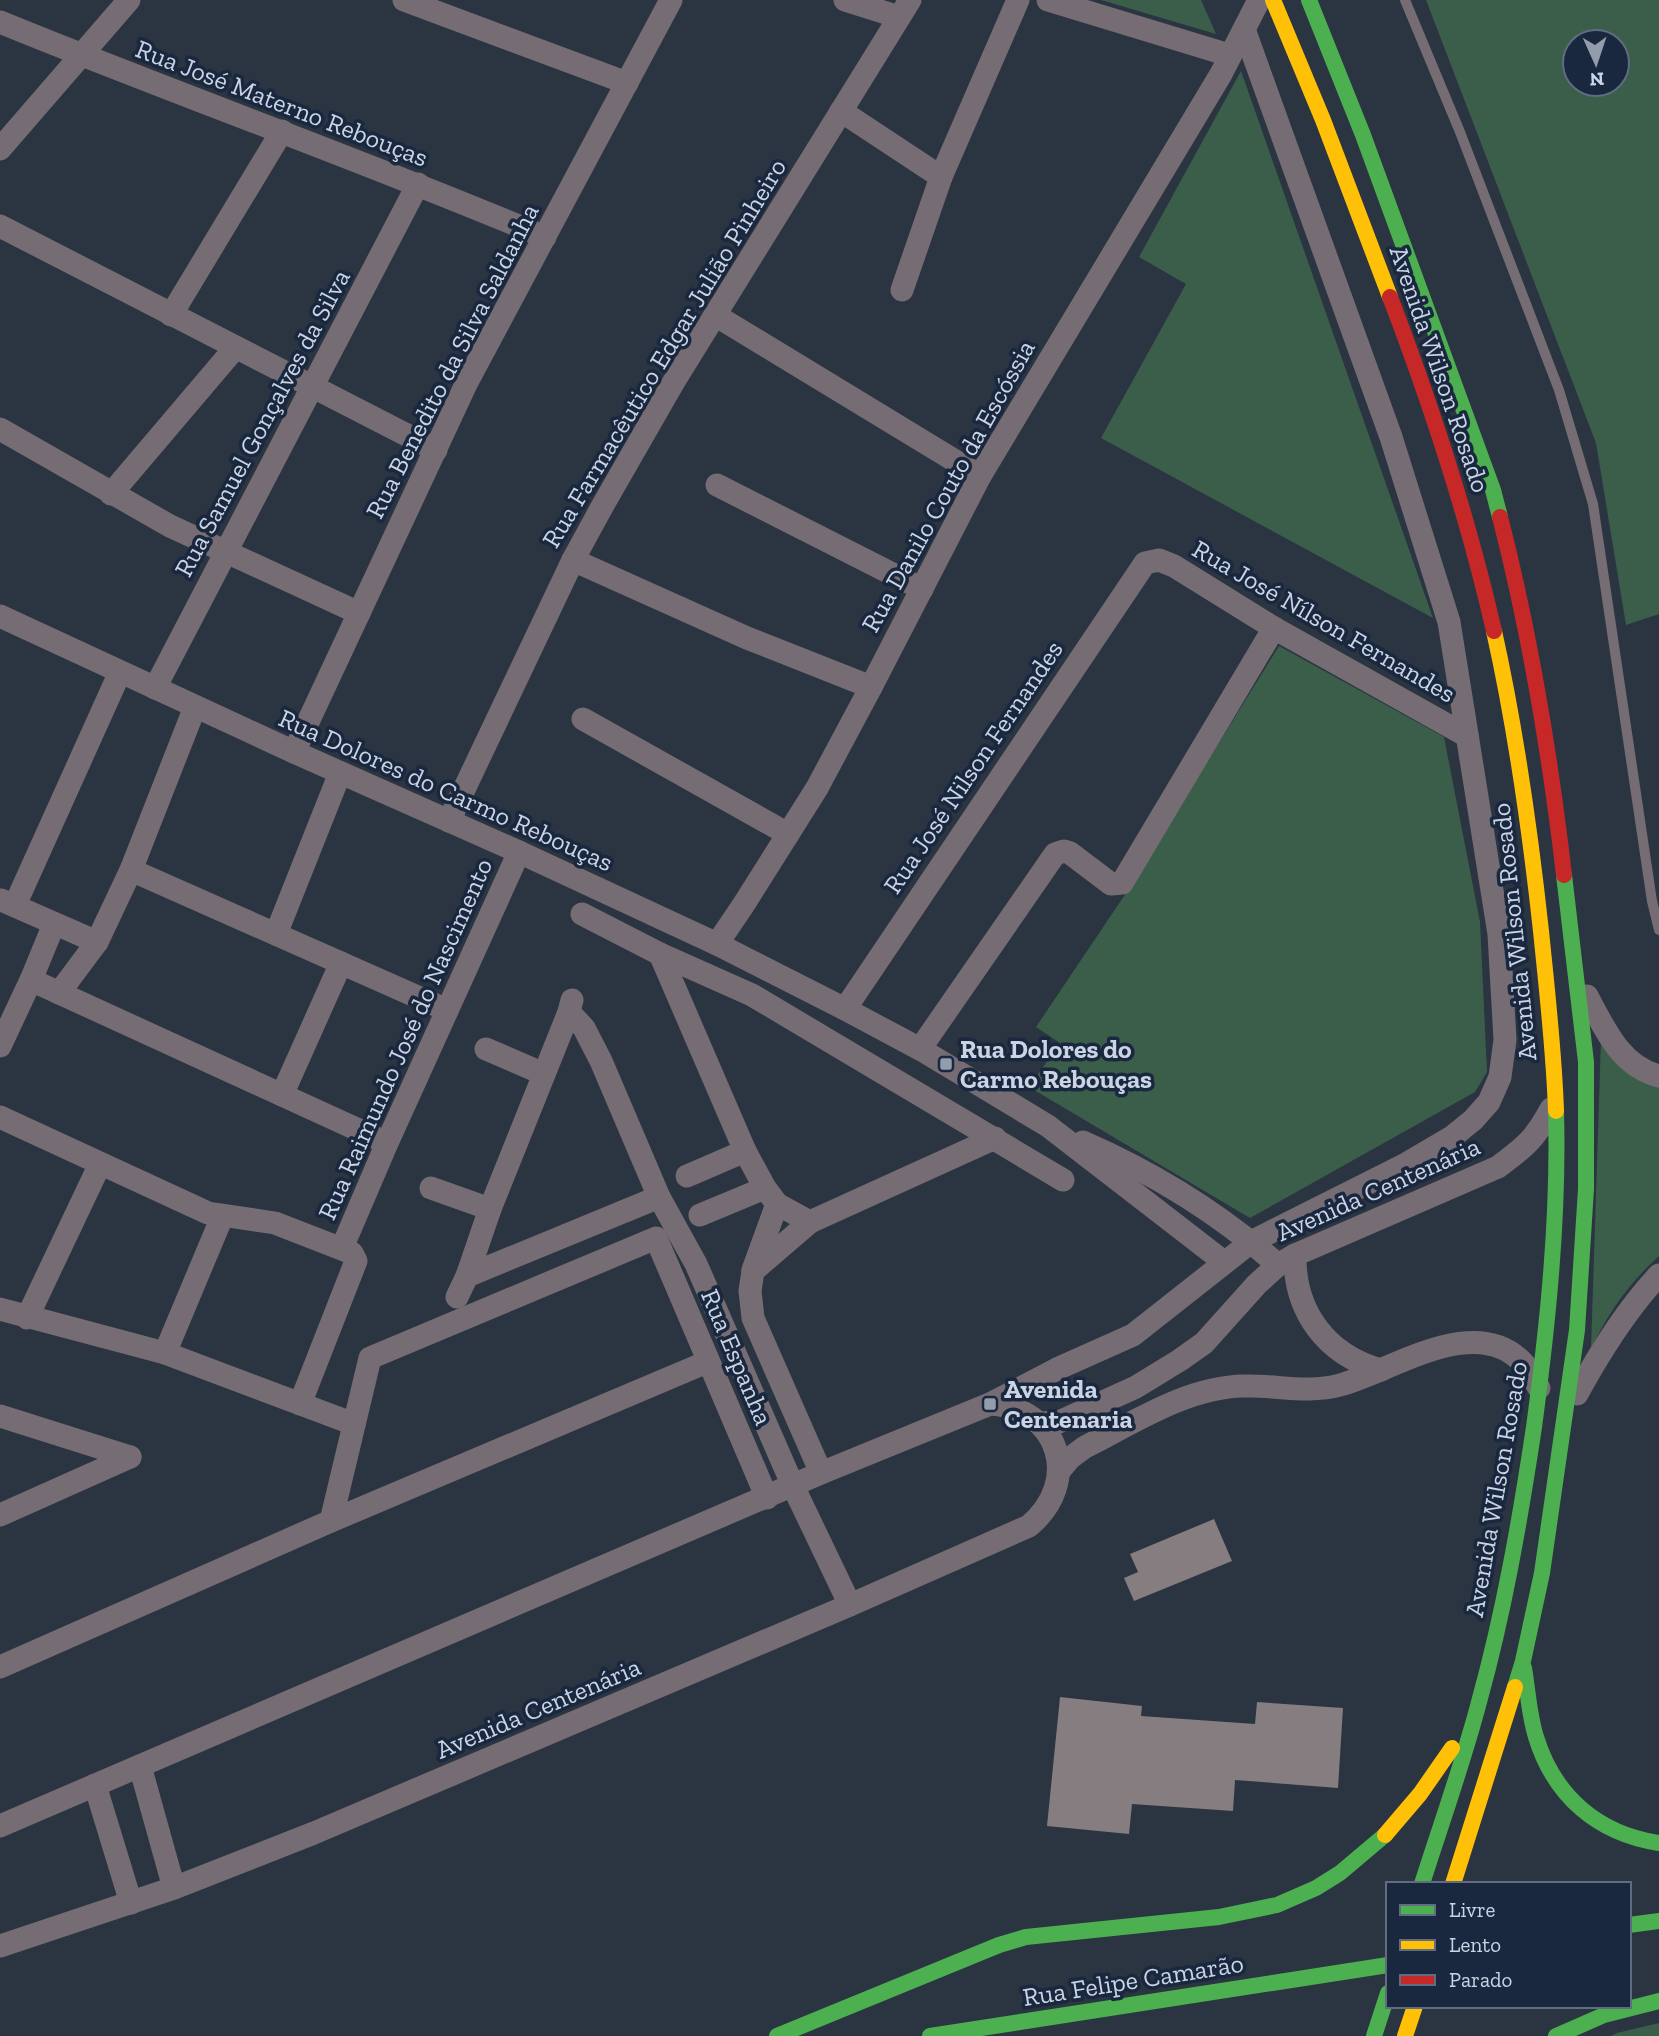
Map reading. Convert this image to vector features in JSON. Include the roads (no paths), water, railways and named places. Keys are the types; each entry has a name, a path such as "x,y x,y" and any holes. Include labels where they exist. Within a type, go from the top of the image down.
{"main road":[{"name":"Avenida Wilson Rosado","path":"1273,0 1323,120 1426,391 1478,562 1511,709 1534,869 1553,1054 1556,1158 1553,1231 1540,1388 1522,1508 1504,1604 1479,1704 1423,1882"},
{"name":"Avenida Wilson Rosado","path":"1309,0 1412,264 1493,490 1509,552 1553,776 1586,1062 1586,1189 1577,1330 1542,1573 1523,1661 1454,1882"},
{"path":"1523,1661 1536,1737 1561,1788 1582,1811 1617,1833 1659,1843"},
{"path":"777,2036 999,1945 1026,1937 1261,1910 1292,1900 1329,1880 1383,1838 1414,1804 1479,1704"},
{"path":"1631,1926 1659,1920"},
{"path":"1631,1937 1659,1932"},
{"path":"1344,1977 1386,1966"},
{"path":"1344,1977 1386,1975"},
{"name":"Rua Felipe Camarão","path":"1114,2024 1344,1977"},
{"name":"Rua Felipe Camarão","path":"930,2036 1344,1977"},
{"path":"1374,2036 1386,1999"},
{"path":"1556,2036 1604,2015 1659,2001"},
{"path":"1405,2036 1414,2008"}],"street":[{"path":"0,149 129,0"},
{"path":"404,0 627,83"},
{"name":"Rua Benedito da Silva Saldanha","path":"294,752 467,382 671,0"},
{"path":"845,0 904,9"},
{"path":"902,290 941,177 1017,0"},
{"path":"1048,0 1230,55"},
{"name":"Rua Danilo Couto da Escóssia","path":"717,944 817,788 980,475 1214,86 1245,32 1259,0"},
{"name":"Rua Farmacêutico Edgar Julião Pinheiro","path":"449,821 573,560 673,383 904,9"},
{"name":"Rua José Materno Rebouças","path":"0,22 418,184 545,237"},
{"name":"Avenida Centenária","path":"1,1824 821,1473 990,1404 1059,1368 1133,1335 1251,1242 1406,1164 1452,1137 1489,1102 1500,1077 1505,1040 1499,934 1449,622 1391,437 1245,32"},
{"path":"841,111 941,177"},
{"path":"171,315 282,131"},
{"name":"Rua Samuel Gonçalves da Silva","path":"155,688 418,184"},
{"path":"0,226 436,450"},
{"path":"715,315 980,475"},
{"path":"111,494 235,348"},
{"path":"0,429 170,526 359,613"},
{"path":"717,485 922,589"},
{"path":"573,560 747,638 871,687"},
{"name":"Rua José Nílson Fernandes","path":"1151,561 1158,560 1174,566 1274,628 1467,736"},
{"name":"Rua José Nilson Fernandes","path":"845,1009 1139,571 1145,563 1151,561"},
{"name":"Rua Dolores do Carmo Rebouças","path":"0,616 717,944 920,1049 1048,1126 1114,1156 1211,1211 1251,1242 1287,1260"},
{"path":"920,1049 1051,857 1059,851 1070,853 1111,884 1120,884 1274,628"},
{"path":"97,942 7,902 120,672"},
{"path":"59,993 97,942 131,870 195,707"},
{"path":"583,719 788,834"},
{"path":"276,934 340,773"},
{"name":"Rua Raimundo José do Nascimento","path":"300,1404 387,1143 519,852"},
{"path":"131,870 447,1010"},
{"path":"582,914 660,954 752,995 1063,1180"},
{"path":"0,1046 54,924"},
{"path":"660,954 745,1151 771,1196 810,1222"},
{"path":"282,1095 341,963"},
{"path":"1577,979 1613,1044 1630,1063 1647,1073 1659,1076"},
{"path":"31,980 387,1143"},
{"path":"457,1297 571,1006 601,1061 659,1196 696,1264 793,1486 850,1605"},
{"path":"486,1049 544,1074"},
{"name":"Avenida Centenária","path":"1039,1423 1059,1422 1136,1387 1205,1343 1257,1284 1287,1260 1497,1167 1538,1134 1555,1104"},
{"path":"0,1117 208,1213 222,1217 250,1217 275,1223 349,1255"},
{"name":"Rua Dolores do Carmo Rebouças","path":"1048,1126 1224,1262"},
{"path":"752,1271 810,1222 995,1138"},
{"path":"687,1176 745,1151"},
{"path":"27,1318 100,1164"},
{"path":"431,1188 490,1209"},
{"path":"467,1276 659,1196"},
{"path":"700,1215 771,1196"},
{"path":"771,1196 752,1271 750,1292 753,1318 821,1473"},
{"path":"165,1353 222,1217"},
{"name":"Rua Espanha","path":"354,1424 370,1358 656,1238 766,1498"},
{"path":"1287,1260 1295,1276 1297,1289 1315,1325 1330,1344 1351,1359 1381,1370"},
{"path":"1566,1412 1603,1348 1659,1275"},
{"path":"0,1309 165,1353 354,1424 331,1521"},
{"path":"1059,1471 1069,1458 1086,1447 1189,1396 1244,1386 1291,1390 1340,1385 1443,1346 1466,1342 1485,1343 1507,1351 1524,1364 1540,1388"},
{"path":"739,1366 769,1353"},
{"path":"0,1667 331,1521 708,1362"},
{"path":"1136,1387 1147,1416"},
{"path":"990,1404 1017,1408 1039,1423 1054,1445 1059,1471"},
{"path":"0,1416 130,1457 0,1515"},
{"name":"Avenida Centenária","path":"0,1945 174,1888 314,1833 1029,1526 1039,1518 1054,1496 1059,1471"},
{"path":"140,1766 174,1888"},
{"path":"95,1785 131,1903"}],"lane":[{"path":"1405,0 1460,132 1559,390 1570,434 1586,474 1601,552 1650,887 1659,930"}],"place":[{"name":"Rua Dolores do Carmo Rebouças","path":"946,1064"},
{"name":"Avenida Centenaria","path":"990,1404"}]}
